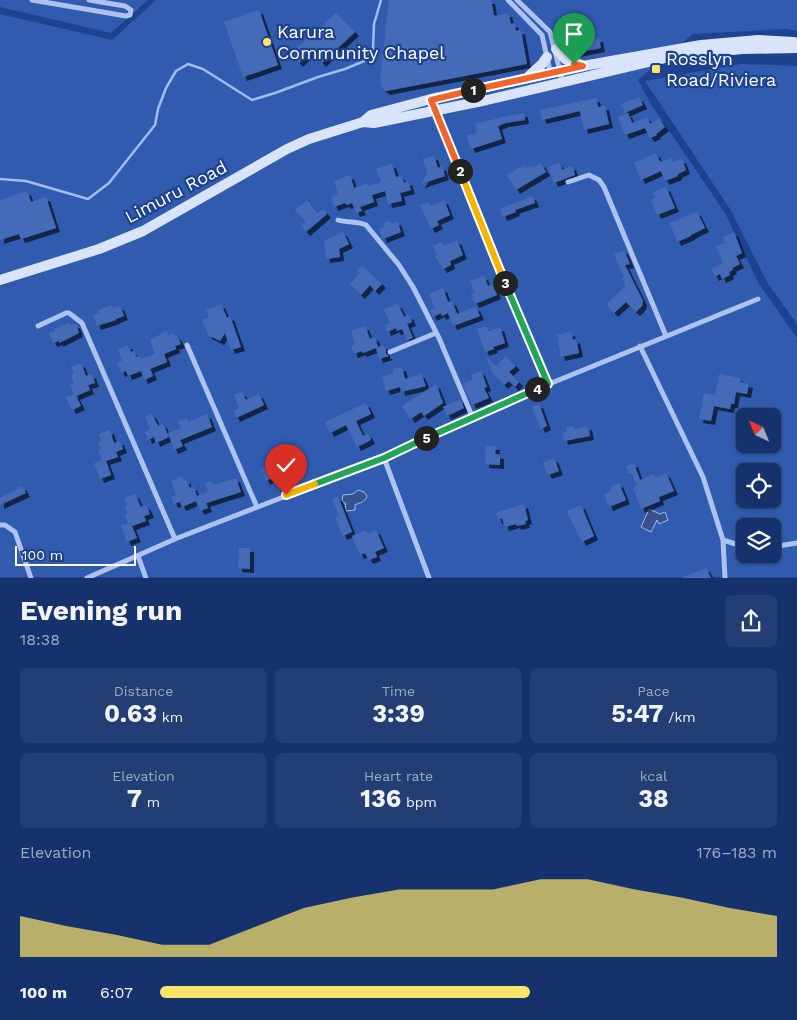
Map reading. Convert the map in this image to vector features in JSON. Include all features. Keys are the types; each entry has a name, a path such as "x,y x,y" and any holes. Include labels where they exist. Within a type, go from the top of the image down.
{"main road":[{"name":"Limuru Road","path":"363,122 371,115 555,71 701,45 758,40 797,42"},
{"name":"Limuru Road","path":"0,280 99,248 143,231 287,149 328,132 363,122 374,123 558,84 674,56 742,49 797,48"},
{"path":"556,49 565,59 583,66"},
{"path":"528,77 547,57"}],"street":[{"path":"32,0 130,15 131,10 125,3 89,0"},
{"path":"508,0 540,32 547,57 555,71 558,84"},
{"path":"517,0 548,28 552,36 556,49 555,71 558,84"},
{"path":"431,100 548,384"},
{"path":"568,182 589,175 599,180 604,187 666,336"},
{"path":"338,220 346,223 361,223 371,231 403,272 436,333 472,416"},
{"path":"87,578 175,539 384,458 472,416 758,299"},
{"path":"38,326 66,313 82,323 175,539"},
{"path":"390,352 436,333"},
{"path":"186,345 257,507"},
{"path":"640,346 703,477 723,540 725,578"},
{"path":"384,458 429,578"},
{"path":"0,525 5,525 15,532 31,578"},
{"path":"723,540 736,544"},
{"path":"781,546 797,543"},
{"path":"138,556 146,578"}],"shaded area":[{"path":"0,0 148,0 111,33 0,7"},
{"path":"156,0 797,0 797,31 787,29 693,34 638,80 651,104 725,213 759,284 797,338 797,577 0,577 0,14 112,40"},
{"path":"741,64 797,66 797,324 767,282 730,209 645,81"},
{"path":"358,490 364,492 367,496 366,498 355,505 355,510 346,511 345,503 342,501 343,495 353,494"},
{"path":"649,509 660,514 665,512 668,520 659,524 657,520 651,532 641,527"}],"building":[{"path":"389,0 491,0 494,16 508,13 511,24 514,23 516,31 521,30 527,64 386,91 382,88 380,79"},
{"path":"259,10 278,65 243,77 224,22"},
{"path":"336,13 355,32 322,63 312,51 299,63 291,53"},
{"path":"584,38 584,41 599,38 601,48 576,53 574,40"},
{"path":"639,97 643,105 625,113 621,104"},
{"path":"596,98 598,107 605,106 609,124 584,130 580,111 542,120 540,110"},
{"path":"524,113 525,120 498,126 502,139 471,149 467,136 477,133 475,124"},
{"path":"628,113 632,123 647,117 650,124 659,118 665,127 657,135 650,138 645,128 625,135 618,117"},
{"path":"656,153 660,162 671,158 673,162 682,159 686,170 678,174 678,176 665,181 661,171 641,180 634,163"},
{"path":"434,156 438,168 442,166 445,176 421,184 427,173 423,159"},
{"path":"541,163 546,172 516,190 507,175 524,165 526,168 531,165 532,168"},
{"path":"559,163 562,170 572,166 575,175 554,183 548,167"},
{"path":"392,164 396,177 401,176 404,183 408,181 411,190 400,193 402,201 388,204 385,191 372,195 374,202 360,207 362,211 356,213 352,203 347,205 345,203 334,207 331,197 338,194 334,181 350,175 354,188 368,183 369,186 381,182 376,169"},
{"path":"666,187 675,208 657,215 651,200 656,198 653,192"},
{"path":"27,191 31,202 46,197 56,228 21,239 19,234 0,240 0,200"},
{"path":"532,196 535,203 515,210 516,212 503,217 500,209"},
{"path":"307,200 318,213 323,209 327,214 306,232 301,226 306,222 295,210"},
{"path":"444,200 450,215 437,221 439,225 431,229 420,205 428,202 430,206"},
{"path":"697,212 705,228 677,242 670,223"},
{"path":"390,221 391,224 397,221 401,232 383,239 379,229 385,226 384,223"},
{"path":"343,232 349,244 339,249 340,257 326,259 324,241"},
{"path":"734,232 742,253 736,256 740,264 732,268 733,270 729,272 730,275 722,279 720,274 715,277 711,269 723,263 716,246 724,243 723,237"},
{"path":"457,240 463,255 450,261 451,265 443,269 435,256 437,255 433,246 442,242 444,246"},
{"path":"624,250 630,264 625,265 643,301 642,306 636,312 626,302 614,313 607,305 626,286 614,254"},
{"path":"362,265 382,284 375,291 370,285 361,295 350,284 360,273 357,270"},
{"path":"484,276 488,286 493,284 497,295 475,304 471,295 475,293 470,281"},
{"path":"443,288 448,302 452,301 457,314 476,307 480,316 453,326 448,313 442,316 441,313 433,317 430,310 435,308 429,294"},
{"path":"221,304 227,318 230,316 241,347 231,350 225,333 220,341 208,335 202,320 209,317 206,310"},
{"path":"398,304 404,317 409,315 412,322 407,324 413,338 407,340 402,329 397,331 396,328 387,332 385,325 390,323 384,309"},
{"path":"112,305 113,308 120,306 124,316 97,326 93,315 99,313 98,311 102,308"},
{"path":"69,323 70,325 76,324 79,333 59,343 59,341 53,343 49,333"},
{"path":"365,326 370,339 375,337 378,347 383,345 386,354 389,356 379,359 376,348 354,354 351,346 355,344 351,331"},
{"path":"486,326 488,331 500,327 505,343 485,352 477,329"},
{"path":"166,331 168,335 174,333 181,344 175,346 176,349 164,354 167,362 150,369 153,376 144,380 141,371 128,376 126,371 121,373 117,363 122,361 118,349 128,345 131,352 134,351 136,357 140,356 141,359 155,354 150,340"},
{"path":"571,332 573,340 576,339 579,353 561,357 557,335"},
{"path":"486,356 496,366 506,356 516,366 509,372 519,382 515,387 509,381 504,385 491,371"},
{"path":"81,363 86,376 92,374 95,383 88,385 90,390 76,396 81,406 72,410 66,397 74,394 70,384 74,383 71,375 74,374 71,367"},
{"path":"402,367 405,379 421,374 426,386 401,392 400,387 386,391 382,377 394,373 393,369"},
{"path":"481,371 487,387 484,388 489,398 472,405 463,384 473,380 471,375"},
{"path":"719,374 740,378 740,382 749,384 747,394 736,392 734,404 731,404 730,409 714,406 711,421 699,419 704,393 715,395"},
{"path":"436,384 443,403 424,416 421,412 411,419 402,406"},
{"path":"242,392 246,400 259,394 264,405 236,418 233,411 239,408 234,395"},
{"path":"460,399 464,408 447,416 443,407"},
{"path":"366,403 371,414 356,421 363,436 368,434 371,440 357,447 346,425 330,433 325,422"},
{"path":"539,404 547,426 541,429 532,407"},
{"path":"152,414 158,426 163,424 169,437 156,443 154,437 148,440 145,432 150,429 145,417"},
{"path":"207,414 212,427 180,440 183,446 174,450 168,433 181,428 178,421 187,418 188,422"},
{"path":"573,426 574,429 588,426 590,436 564,441 562,433 567,432 566,427"},
{"path":"110,430 114,443 120,441 123,449 116,452 118,457 106,461 111,475 100,479 94,463 102,460 98,450 101,449 98,442 101,441 99,434"},
{"path":"486,446 496,446 495,454 500,455 500,465 485,464"},
{"path":"287,452 293,466 266,481 261,469 281,459 280,455"},
{"path":"554,458 559,471 548,475 543,463"},
{"path":"634,463 640,480 654,474 656,477 666,473 674,491 659,497 660,501 641,509 633,487 637,485 626,466"},
{"path":"182,476 184,481 186,479 190,488 193,486 197,496 208,492 205,483 212,481 213,485 236,478 241,492 206,503 208,508 200,511 196,501 182,507 180,502 174,504 171,497 176,495 171,481"},
{"path":"619,483 626,500 609,507 604,494 611,491 610,487"},
{"path":"22,486 26,493 0,505 0,498"},
{"path":"135,494 141,507 146,505 150,514 144,516 146,521 132,526 137,538 127,542 121,526 128,523 125,515 128,514 125,507 127,506 125,498"},
{"path":"338,496 352,532 343,536 335,518 339,516 332,499"},
{"path":"524,504 528,520 525,521 526,524 505,527 502,518 498,520 496,513"},
{"path":"581,505 594,536 582,542 567,511"},
{"path":"366,530 368,534 376,530 384,548 375,552 377,557 369,560 365,553 360,555 352,536"},
{"path":"239,548 250,548 250,569 238,568"},
{"path":"706,568 711,578 683,578 683,577"}],"waterway":[{"path":"0,179 26,181 88,199 109,183 155,125 158,109 166,88 176,71 188,64 203,69 252,100 345,69 364,61 373,49 374,24 381,0"}],"place":[{"name":"Karura Community Chapel","path":"267,42"},
{"name":"Rosslyn Road/Riviera","path":"656,69"}],"route":[{"path":"286,495 384,458 472,416 548,384 431,100 583,66 574,64"}]}
